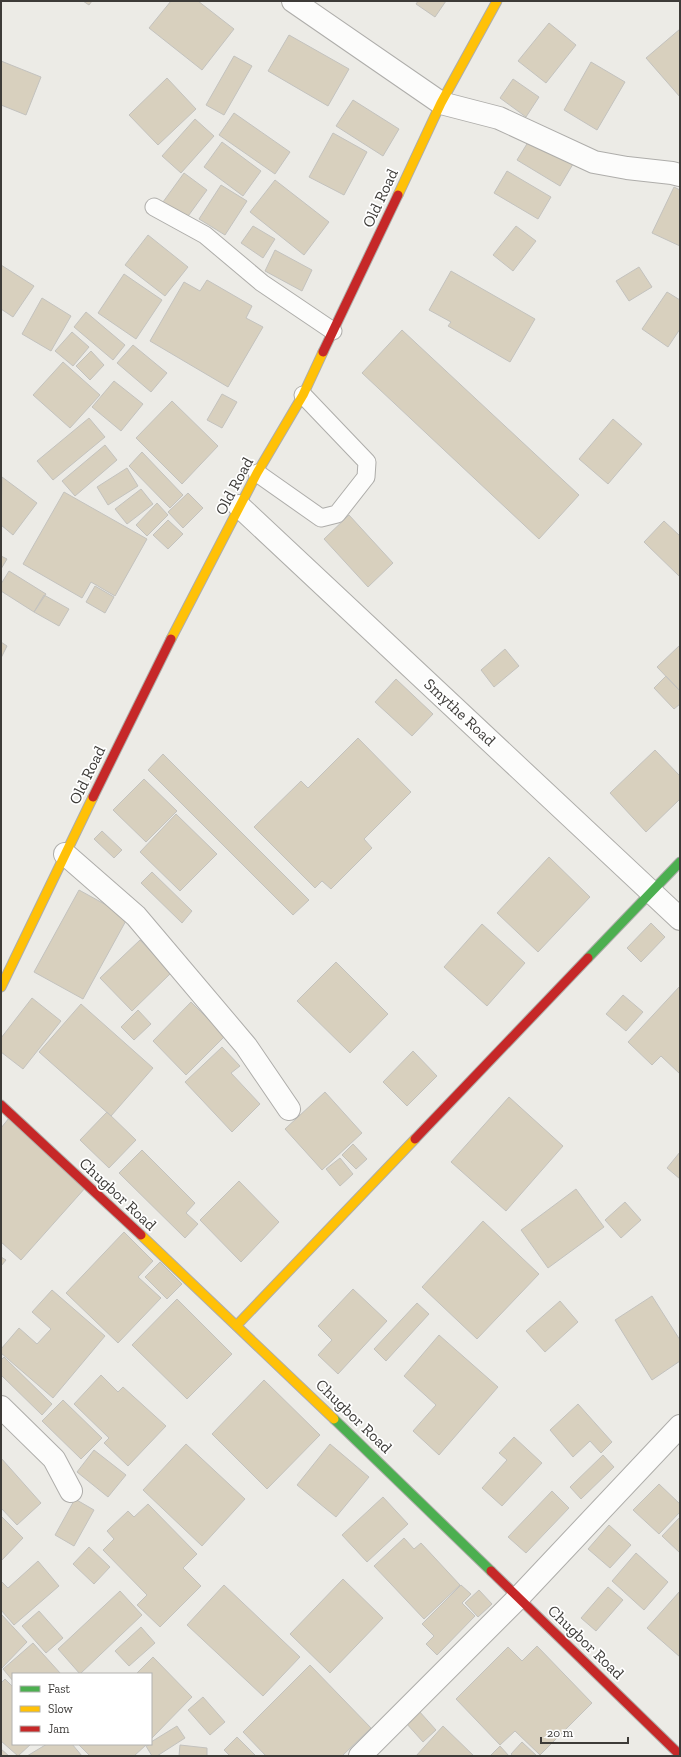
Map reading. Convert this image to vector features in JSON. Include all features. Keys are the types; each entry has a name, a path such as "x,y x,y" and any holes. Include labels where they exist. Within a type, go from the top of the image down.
{"street":[{"path":"293,1 441,103 499,118 594,162 627,168 672,172 680,175"},
{"name":"Old Road","path":"1,987 151,678 239,506 303,395 441,103 497,1"},
{"name":"Smythe Road","path":"239,506 680,919"},
{"path":"65,854 136,916 246,1046 289,1109"},
{"path":"237,1325 680,862"},
{"name":"Chugbor Road","path":"1,1105 237,1325 680,1755"},
{"path":"1,1407 54,1459 71,1491"},
{"path":"360,1756 519,1598 680,1426"}],"lane":[{"path":"154,207 205,235 262,283 333,331"},
{"path":"257,473 320,518 336,514 366,477 367,462 303,395"}],"building":[{"path":"83,1 92,1 89,5"},
{"path":"171,1 198,1 234,29 202,70 149,28"},
{"path":"418,1 446,1 435,17 416,4"},
{"path":"549,23 576,45 546,83 518,61"},
{"path":"680,29 680,97 646,58"},
{"path":"289,35 349,69 328,106 268,71"},
{"path":"234,56 252,66 224,115 206,105"},
{"path":"1,61 41,77 26,115 1,105"},
{"path":"591,62 625,82 597,130 564,110"},
{"path":"167,78 196,109 158,145 129,115"},
{"path":"513,79 539,97 526,117 500,98"},
{"path":"353,100 399,129 383,156 336,126"},
{"path":"234,113 290,152 275,174 219,135"},
{"path":"195,119 214,136 181,173 162,156"},
{"path":"333,133 367,152 344,195 309,177"},
{"path":"530,139 573,164 560,186 517,160"},
{"path":"222,142 261,171 243,196 204,167"},
{"path":"507,171 551,197 538,219 494,193"},
{"path":"184,173 207,190 186,219 163,202"},
{"path":"275,180 329,222 304,255 250,212"},
{"path":"221,185 247,201 225,235 199,219"},
{"path":"674,187 680,190 680,246 652,233"},
{"path":"253,226 275,239 263,258 241,243"},
{"path":"516,226 536,241 513,271 493,255"},
{"path":"148,235 188,267 165,296 125,265"},
{"path":"275,250 312,270 302,291 265,271"},
{"path":"1,265 34,286 13,317 1,309"},
{"path":"639,267 652,287 629,301 616,281"},
{"path":"451,271 535,319 510,362 448,326 451,322 429,310"},
{"path":"124,274 162,300 136,339 98,313"},
{"path":"207,280 252,306 246,318 263,327 228,387 150,341 184,282 200,291"},
{"path":"667,292 680,300 680,329 668,347 642,329"},
{"path":"42,298 71,316 51,351 22,334"},
{"path":"86,312 125,345 113,360 74,327"},
{"path":"402,330 579,495 539,539 362,373"},
{"path":"72,332 89,347 73,366 55,351"},
{"path":"133,345 167,373 151,392 117,363"},
{"path":"91,351 104,365 90,380 76,366"},
{"path":"63,362 100,395 70,428 33,395"},
{"path":"114,381 143,404 121,431 92,407"},
{"path":"222,394 237,402 222,428 207,420"},
{"path":"172,401 218,446 182,484 136,438"},
{"path":"89,418 105,437 53,480 37,461"},
{"path":"613,419 642,444 608,484 579,459"},
{"path":"105,445 117,460 75,496 62,481"},
{"path":"142,452 183,495 170,508 129,466"},
{"path":"127,468 138,486 108,505 97,487"},
{"path":"2,477 37,503 13,535 1,525"},
{"path":"141,489 153,504 127,524 115,509"},
{"path":"64,492 147,539 115,596 91,582 82,598 23,564"},
{"path":"188,493 203,508 183,528 168,512"},
{"path":"157,503 168,515 147,536 136,525"},
{"path":"349,515 393,563 368,587 324,539"},
{"path":"168,520 183,534 168,549 153,535"},
{"path":"664,521 680,536 680,577 644,542"},
{"path":"1,556 7,559 1,569"},
{"path":"9,571 46,594 34,612 1,591 1,584"},
{"path":"95,586 114,597 105,613 86,602"},
{"path":"44,595 69,609 59,626 34,612"},
{"path":"1,642 7,646 1,658"},
{"path":"680,645 680,691 657,667"},
{"path":"505,649 519,666 494,687 481,670"},
{"path":"666,676 680,691 680,704 674,709 654,688"},
{"path":"396,679 433,714 412,736 375,702"},
{"path":"358,738 411,792 364,839 372,848 331,889 322,881 315,888 254,827 301,781 308,788"},
{"path":"655,750 680,776 680,799 646,832 610,793"},
{"path":"163,754 309,900 293,915 148,770"},
{"path":"144,779 177,811 146,842 113,810"},
{"path":"176,814 217,854 180,891 140,852"},
{"path":"102,831 122,850 114,858 94,839"},
{"path":"549,857 590,897 538,952 497,913"},
{"path":"152,872 192,911 182,923 141,883"},
{"path":"79,890 128,917 83,999 34,972"},
{"path":"651,923 665,937 641,962 627,948"},
{"path":"482,924 525,963 487,1006 444,967"},
{"path":"140,940 171,973 132,1011 100,978"},
{"path":"336,962 388,1014 350,1053 297,1001"},
{"path":"680,986 680,1074 661,1056 652,1065 628,1042"},
{"path":"623,995 643,1012 626,1031 606,1014"},
{"path":"32,998 61,1021 23,1069 1,1052 1,1038"},
{"path":"191,1002 225,1036 186,1075 153,1041"},
{"path":"81,1004 153,1068 111,1116 39,1052"},
{"path":"138,1010 151,1024 134,1040 121,1027"},
{"path":"222,1047 240,1066 231,1073 260,1104 232,1132 185,1082"},
{"path":"413,1051 437,1076 407,1106 383,1082"},
{"path":"325,1092 362,1133 322,1170 285,1129"},
{"path":"509,1097 563,1146 506,1211 451,1162"},
{"path":"107,1112 136,1140 109,1168 80,1140"},
{"path":"9,1118 86,1187 21,1260 1,1242 1,1128"},
{"path":"353,1144 367,1159 356,1169 342,1155"},
{"path":"142,1150 195,1203 186,1213 198,1224 185,1238 119,1173"},
{"path":"680,1152 680,1179 667,1168"},
{"path":"340,1158 353,1174 340,1186 326,1169"},
{"path":"239,1181 279,1222 241,1262 200,1220"},
{"path":"576,1189 604,1227 548,1268 521,1230"},
{"path":"625,1202 641,1220 621,1238 605,1220"},
{"path":"483,1221 539,1274 477,1339 422,1287"},
{"path":"124,1232 153,1261 138,1277 161,1298 118,1343 66,1293"},
{"path":"1,1257 6,1260 1,1266"},
{"path":"160,1262 182,1284 167,1299 145,1277"},
{"path":"353,1289 387,1321 338,1374 318,1355 332,1340 318,1326"},
{"path":"52,1290 105,1336 53,1398 1,1353 1,1349 19,1328 37,1344 51,1329 32,1312"},
{"path":"652,1296 680,1340 680,1361 652,1380 615,1320"},
{"path":"177,1299 232,1354 187,1399 132,1345"},
{"path":"560,1301 578,1322 545,1352 526,1331"},
{"path":"417,1303 429,1314 386,1361 374,1349"},
{"path":"439,1335 498,1387 439,1455 413,1431 436,1405 404,1376"},
{"path":"4,1357 52,1404 42,1415 1,1375 1,1360"},
{"path":"101,1375 118,1392 123,1387 166,1426 128,1466 104,1443 109,1438 74,1404"},
{"path":"264,1380 320,1435 267,1489 212,1434"},
{"path":"63,1400 102,1438 81,1459 42,1421"},
{"path":"578,1404 612,1442 601,1453 590,1441 573,1457 550,1430"},
{"path":"514,1437 542,1463 502,1506 482,1488 507,1460 499,1453"},
{"path":"186,1444 245,1499 202,1546 143,1490"},
{"path":"330,1444 369,1477 336,1517 297,1485"},
{"path":"94,1450 126,1475 108,1497 77,1472"},
{"path":"603,1455 614,1467 581,1499 570,1487"},
{"path":"1,1458 41,1503 17,1525 1,1508"},
{"path":"659,1484 680,1504 680,1512 659,1534 633,1510"},
{"path":"552,1491 569,1508 526,1553 508,1537"},
{"path":"383,1497 408,1524 367,1562 342,1535"},
{"path":"75,1499 94,1510 74,1546 55,1535"},
{"path":"148,1504 197,1554 183,1568 201,1586 160,1627 137,1605 147,1595 103,1550 114,1539 107,1531 128,1511 134,1517"},
{"path":"1,1516 23,1538 1,1561"},
{"path":"680,1517 680,1553 662,1536"},
{"path":"609,1525 631,1545 610,1568 588,1549"},
{"path":"404,1538 414,1549 421,1543 460,1585 424,1619 374,1566"},
{"path":"89,1547 110,1567 94,1584 73,1564"},
{"path":"636,1553 668,1582 644,1610 612,1581"},
{"path":"38,1561 59,1586 14,1625 1,1610 1,1581 8,1588"},
{"path":"343,1579 383,1618 330,1673 290,1634"},
{"path":"224,1585 300,1657 263,1696 187,1625"},
{"path":"461,1585 471,1594 462,1603 475,1616 437,1655 426,1644 434,1636 422,1624"},
{"path":"608,1587 623,1600 596,1631 581,1618"},
{"path":"479,1590 492,1604 478,1617 465,1603"},
{"path":"120,1591 142,1615 81,1673 79,1673 58,1649"},
{"path":"680,1591 680,1657 647,1628"},
{"path":"39,1611 63,1638 46,1653 22,1626"},
{"path":"1,1614 27,1642 1,1669"},
{"path":"141,1627 155,1643 129,1666 115,1651"},
{"path":"33,1643 60,1673 12,1673 12,1680 3,1669"},
{"path":"537,1646 592,1703 540,1755 515,1731 500,1745 456,1699 508,1647 522,1661"},
{"path":"153,1657 192,1697 152,1738 152,1673 137,1673"},
{"path":"310,1665 371,1728 342,1756 266,1756 243,1732"},
{"path":"5,1679 12,1686 12,1745 30,1745 18,1756 1,1741 1,1683"},
{"path":"203,1697 225,1722 210,1735 188,1710"},
{"path":"419,1711 436,1730 423,1742 406,1723"},
{"path":"177,1726 185,1738 157,1756 152,1756 146,1746 152,1745 152,1741"},
{"path":"443,1726 474,1756 416,1756"},
{"path":"237,1737 256,1756 230,1756 224,1750"},
{"path":"522,1742 537,1756 513,1756 511,1754"},
{"path":"45,1745 73,1745 82,1756 27,1756"},
{"path":"79,1745 146,1745 134,1756 90,1756"},
{"path":"180,1745 207,1748 207,1756 179,1756"},
{"path":"500,1746 509,1756 490,1756"},
{"path":"1,1749 9,1756 1,1756"}],"traffic: fast":[{"path":"588,958 680,862"},
{"path":"334,1419 491,1571"}],"traffic: slow":[{"path":"398,195 441,103 497,1"},
{"path":"171,639 257,473 303,395 323,352"},
{"path":"1,987 93,797"},
{"path":"237,1325 415,1139"},
{"path":"141,1235 334,1419"}],"traffic: jam":[{"path":"323,352 398,195"},
{"path":"93,797 171,639"},
{"path":"415,1139 588,958"},
{"path":"1,1105 141,1235"},
{"path":"491,1571 680,1755"}]}
